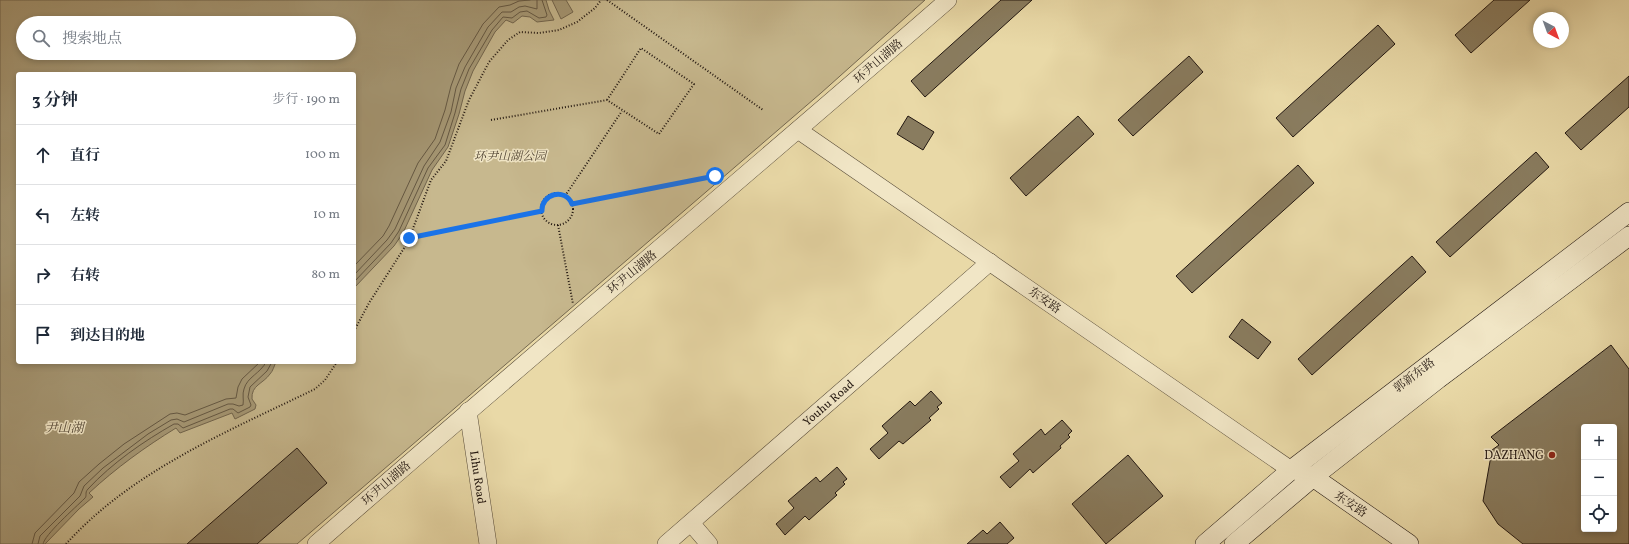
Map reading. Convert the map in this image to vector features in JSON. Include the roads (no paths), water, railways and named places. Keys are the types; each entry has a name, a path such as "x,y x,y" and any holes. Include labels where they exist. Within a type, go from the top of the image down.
{"main road":[{"name":"郭新东路","path":"1205,544 1291,470 1629,212"},
{"name":"郭新东路","path":"1234,544 1308,482 1438,379 1629,236"},
{"name":"东安路","path":"1291,470 1388,544"},
{"name":"东安路","path":"1308,482 1409,544"}],"street":[{"name":"环尹山湖路","path":"316,544 468,411 948,0"},
{"name":"东安路","path":"798,130 1291,470"},
{"name":"Youhu Road","path":"666,544 990,262"},
{"name":"Lihu Road","path":"468,411 488,544"},
{"path":"691,523 709,544"}],"water":[{"name":"尹山湖","path":"0,0 546,0 554,20 537,22 530,17 522,16 513,23 506,20 495,32 473,71 465,91 448,147 432,170 403,233 394,246 356,286 356,72 16,72 16,364 275,364 271,373 253,391 252,399 256,405 255,409 235,419 232,413 180,433 176,428 164,435 120,466 89,493 93,497 79,509 45,544 0,544"},
{"path":"552,0 566,0 573,12 561,19"}],"place":[{"name":"DAZHANG","path":"1552,455"}],"park label":[{"name":"环尹山湖公园","path":"510,156"}]}
